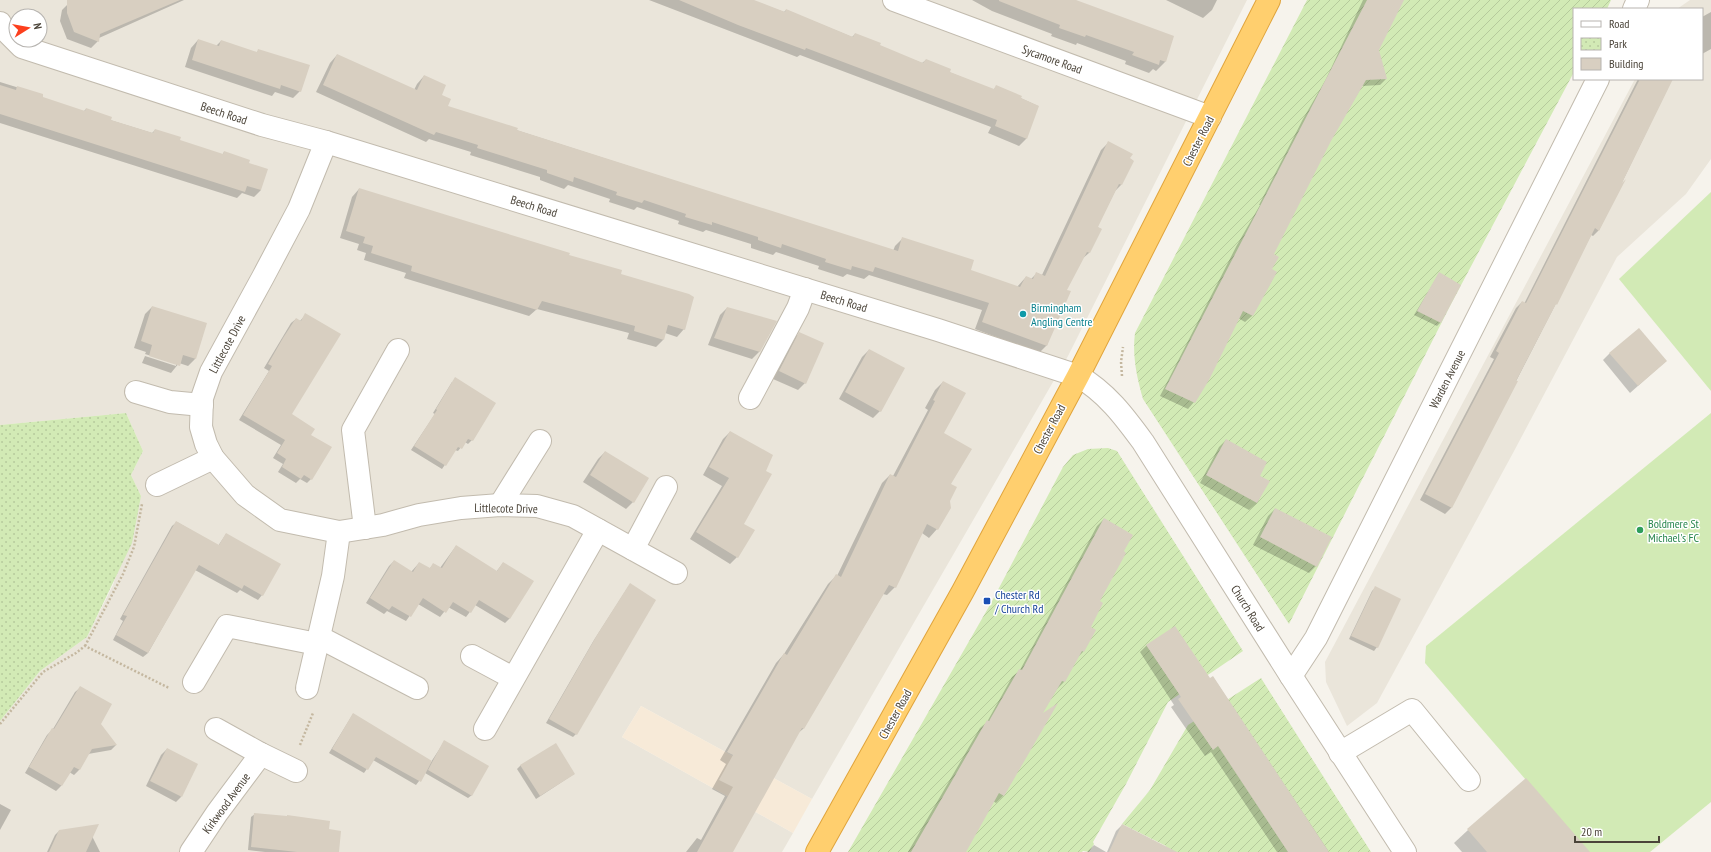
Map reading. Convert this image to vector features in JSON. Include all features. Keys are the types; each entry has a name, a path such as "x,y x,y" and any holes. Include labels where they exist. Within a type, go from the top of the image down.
{"highway":[{"name":"Chester Road","path":"817,852 963,591 1078,376 1270,0"}],"street":[{"name":"Sycamore Road","path":"894,0 1210,117"},
{"name":"Beech Road","path":"0,23 2,28 22,47 262,125 326,142 805,289 938,330 1078,376"},
{"name":"Warden Avenue","path":"1290,676 1316,638 1597,80"},
{"name":"Littlecote Drive","path":"326,142 298,209 264,277 211,372 202,405 201,427 206,444 213,458 245,495 280,520 339,532 384,525 419,515 461,508 500,505 537,506 573,516 676,573"},
{"path":"750,398 798,308 805,289"},
{"path":"365,528 353,430 398,350"},
{"name":"Church Road","path":"1078,376 1095,386 1124,416 1143,442 1290,676 1405,852"},
{"path":"136,392 170,402 202,405"},
{"path":"500,505 540,441"},
{"path":"157,485 213,458"},
{"path":"632,549 666,487"},
{"path":"485,730 513,678 598,530"},
{"path":"307,688 333,576 339,532"},
{"path":"194,682 227,626 269,636 318,640 417,688"},
{"path":"472,656 513,678"},
{"path":"1340,753 1412,710 1470,780"},
{"path":"216,729 261,754 296,770"},
{"name":"Kirkwood Avenue","path":"191,852 217,813 261,754"}],"path":[{"path":"1122,378 1121,362 1124,343"},
{"path":"0,724 43,672 86,646 123,574 134,547 145,492 157,485"},
{"path":"86,646 171,689"},
{"path":"299,747 308,730 320,693 307,688"}],"shaded area":[{"path":"0,0 1247,0 1068,356 812,799 641,706 622,737 793,833 782,852 0,852 0,721 40,671 87,637 113,585 141,496 131,475 143,451 126,413 0,425"},
{"path":"1690,0 1711,0 1711,159 1686,194 1617,257 1513,453 1377,703 1347,726 1326,682 1325,662 1634,80 1703,80 1703,8 1678,8"},
{"path":"641,706 812,799 793,833 622,737"}],"green space":[{"path":"1307,0 1611,0 1607,8 1573,8 1573,74 1450,306 1289,624 1143,399 1136,367 1134,350 1135,333"},
{"path":"1711,192 1711,391 1619,279"},
{"path":"126,413 143,451 131,475 141,496 132,543 87,637 40,671 0,721 0,425"},
{"name":"Boldmere St Michael's FC","path":"1711,413 1711,802 1650,852 1588,852 1425,663 1426,646"},
{"path":"1108,448 1117,451 1243,651 1168,702 1089,852 848,852 991,603 1063,467 1073,455 1088,449"},
{"path":"1261,678 1371,852 1163,852 1166,846 1122,824 1150,790 1188,725"}],"building":[{"path":"67,0 180,0 100,34 99,42 74,32 67,13"},
{"path":"679,0 754,0 785,12 786,9 853,37 855,33 881,43 880,45 923,63 926,59 951,69 950,72 994,89 996,85 1022,96 1021,98 1039,106 1027,139 995,126 997,120 806,48 805,50 738,25"},
{"path":"999,0 1076,0 1174,36 1166,62 1160,60 1159,65 1132,55 1134,52 1086,35 1085,37 1059,28 1060,25"},
{"path":"1367,0 1404,0 1379,50 1387,79 1366,80 1331,141 1274,254 1279,257 1272,269 1277,272 1253,316 1243,311 1209,380 1195,403 1165,389"},
{"path":"198,39 219,46 221,40 257,52 258,49 310,65 301,92 281,85 280,89 192,60"},
{"path":"337,54 417,90 424,75 446,85 442,95 451,99 448,106 518,128 517,130 898,251 902,237 974,260 971,270 1020,287 1026,276 1033,279 1036,272 1045,276 1108,141 1133,154 1130,158 1134,161 1122,185 1119,184 1098,227 1102,229 1090,253 1087,252 1067,290 1071,291 1047,346 982,322 989,303 875,267 873,272 852,266 851,270 825,262 826,259 782,244 781,248 758,240 758,237 712,222 712,225 685,217 686,214 644,200 642,203 616,195 617,192 574,177 573,182 547,173 547,170 477,148 478,145 436,132 434,135 323,85"},
{"path":"1639,80 1673,80 1622,183 1626,179 1599,231 1595,228 1452,508 1425,494 1499,353 1496,351 1522,301 1526,303"},
{"path":"0,85 16,90 17,86 43,94 43,97 85,111 86,108 112,117 111,120 153,133 155,129 181,137 180,140 223,154 224,151 250,160 249,163 268,169 261,190 247,186 245,192 0,114"},
{"path":"359,188 570,253 569,255 622,270 621,274 689,294 694,297 685,330 668,325 664,340 634,331 635,326 542,301 537,310 411,271 412,266 371,253 373,246 363,243 365,237 346,231"},
{"path":"1439,272 1461,285 1441,323 1417,311"},
{"path":"152,306 207,323 196,359 183,355 180,366 149,356 152,345 141,341"},
{"path":"727,307 777,321 760,352 714,338"},
{"path":"305,313 341,334 292,414 315,429 311,435 332,447 312,480 304,475 301,479 282,467 286,459 277,453 285,440 243,415 272,366 268,364 283,338 296,318 301,321"},
{"path":"1639,328 1667,361 1638,386 1609,353"},
{"path":"799,332 824,343 806,384 779,371"},
{"path":"869,349 905,368 881,412 845,392"},
{"path":"455,377 496,403 473,441 468,439 462,449 458,447 446,466 414,446 437,410 436,409"},
{"path":"943,381 966,393 944,433 972,449 951,484 957,487 950,501 951,508 938,530 927,524 896,588 889,585 804,729 802,728 733,852 697,852 733,787 719,780 733,755 727,752 784,653 787,655 836,574 841,577 890,474 896,477 935,401 933,400"},
{"path":"730,431 773,455 766,471 772,474 744,524 755,530 738,558 696,532 729,478 709,467"},
{"path":"1226,439 1267,462 1260,476 1270,481 1257,503 1206,475"},
{"path":"605,451 649,478 634,503 590,475"},
{"path":"1275,508 1332,537 1317,567 1260,537"},
{"path":"1104,518 1133,535 1124,551 1126,553 1100,601 1103,603 1091,627 1096,630 1084,652 1082,651 1065,682 1062,681 1043,713 1058,703 1004,796 999,793 966,852 911,852 987,720 989,721 1019,669 1022,670"},
{"path":"176,521 219,545 226,533 281,564 263,596 244,585 242,589 199,565 148,653 116,635 127,616 123,615"},
{"path":"456,545 497,571 503,562 534,581 510,619 479,600 471,613 453,602 446,613 423,598 411,617 392,606 389,610 370,598 394,560 413,572 419,562 430,568 433,563 442,568"},
{"path":"630,583 656,600 577,735 549,719 597,635"},
{"path":"1375,586 1401,599 1378,648 1351,636"},
{"path":"1175,626 1210,678 1213,676 1329,852 1288,852 1218,746 1213,750 1178,699 1181,697 1146,645"},
{"path":"80,686 112,704 101,724 117,745 92,749 80,770 74,767 62,786 29,767 52,728 54,729"},
{"path":"353,713 432,761 421,782 376,757 368,770 332,749"},
{"path":"444,740 489,766 472,796 428,770"},
{"path":"556,743 575,774 540,796 520,765"},
{"path":"167,748 198,764 182,797 150,781"},
{"path":"1526,778 1590,852 1487,852 1467,829"},
{"path":"254,813 287,815 330,821 329,829 341,831 339,852 297,852 251,847"},
{"path":"99,824 86,852 49,852 59,830"},
{"path":"1122,824 1177,852 1109,852"}],"place":[{"name":"Birmingham Angling Centre","path":"1023,314"},
{"name":"Boldmere St Michael's FC","path":"1640,530"},
{"name":"Chester Rd / Church Rd","path":"987,601"}]}
